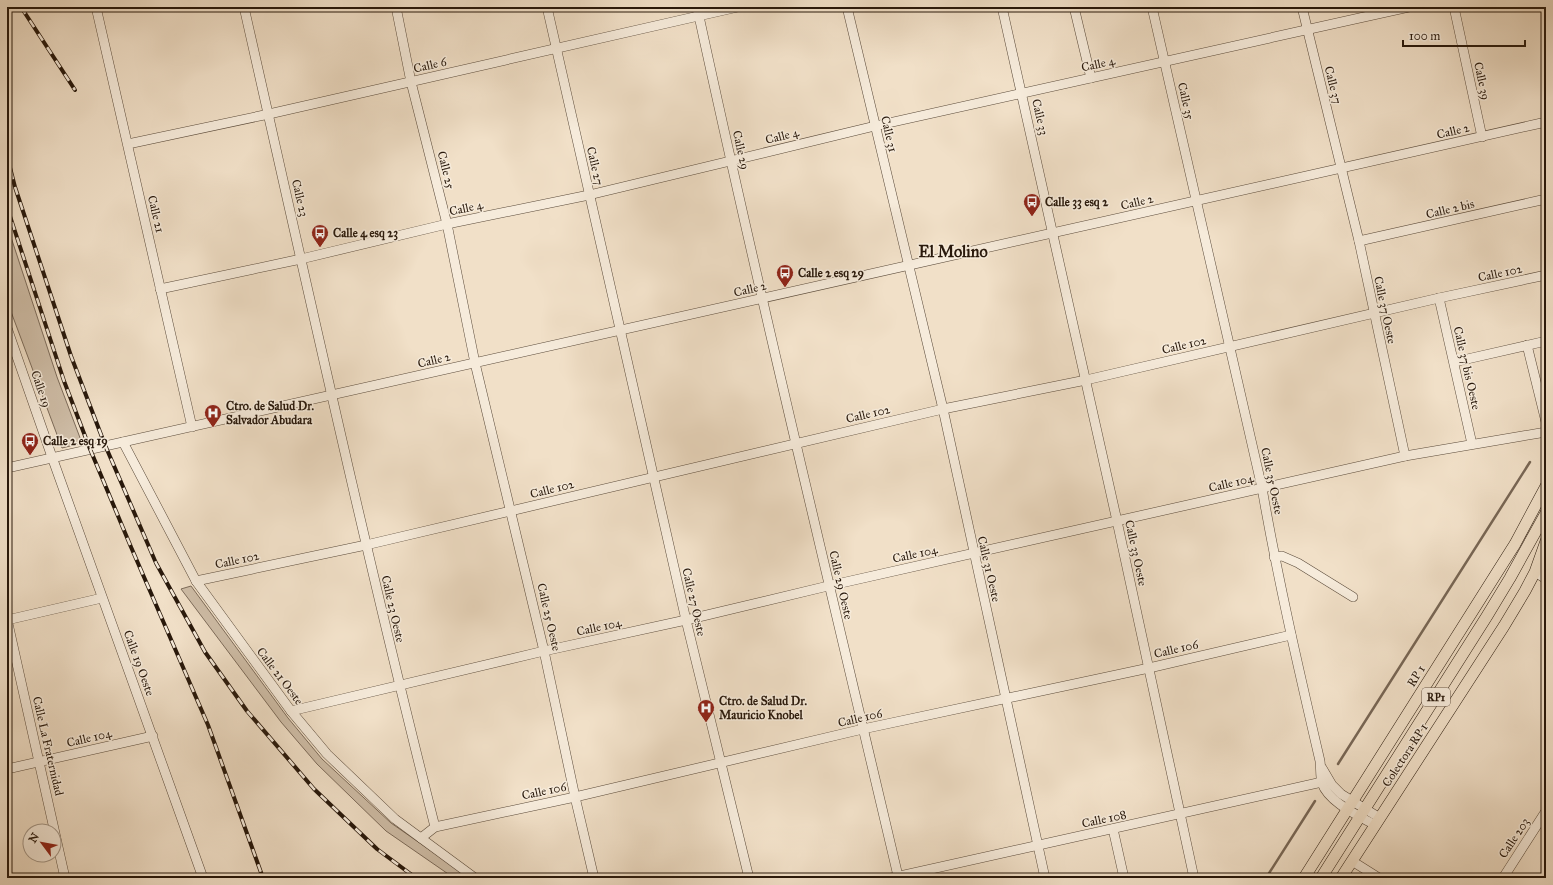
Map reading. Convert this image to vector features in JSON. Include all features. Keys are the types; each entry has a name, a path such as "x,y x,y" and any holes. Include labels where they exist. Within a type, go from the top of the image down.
{"main road":[{"name":"RP 1","path":"1304,878 1515,544 1546,486"},
{"name":"RP1","path":"1321,878 1487,616 1546,513"},
{"name":"Colectora RP 1","path":"1341,878 1504,626 1535,572 1546,541"}],"street":[{"name":"Calle 21","path":"96,7 192,426"},
{"name":"Calle 23","path":"244,7 332,395"},
{"name":"Calle 25","path":"396,7 411,82 447,224 475,363"},
{"name":"Calle 27","path":"547,7 619,330"},
{"name":"Calle 6","path":"128,144 411,82 556,48 698,11 738,7"},
{"name":"Calle 31","path":"848,7 908,266"},
{"name":"Calle 33","path":"1002,7 1053,233"},
{"path":"1074,7 1091,78"},
{"name":"Calle 35","path":"1152,7 1197,201"},
{"name":"Calle 37","path":"1302,7 1341,168"},
{"name":"Calle 4","path":"160,289 301,259 447,224 589,195 1022,92 1165,62 1409,7"},
{"name":"Calle 39","path":"1454,7 1482,137"},
{"name":"Calle 29","path":"698,11 730,161 763,298"},
{"name":"Calle 2","path":"7,468 1546,122"},
{"name":"Calle 37 Oeste","path":"1341,168 1359,241 1373,314 1405,456"},
{"name":"Calle 2 bis","path":"1359,241 1546,200"},
{"name":"Calle 35 Oeste","path":"1197,201 1262,488 1274,557 1321,767 1322,782"},
{"name":"Calle 33 Oeste","path":"1053,233 1194,878"},
{"name":"Calle 31 Oeste","path":"908,266 942,409 1045,878"},
{"name":"Calle 102","path":"196,582 512,511 654,476 942,409 1086,380 1439,298 1546,275"},
{"name":"Calle 29 Oeste","path":"763,298 828,586 863,729 894,877"},
{"name":"Calle 37 bis Oeste","path":"1439,298 1472,444"},
{"name":"Calle 19","path":"7,328 52,457"},
{"name":"Calle 27 Oeste","path":"619,330 654,476 686,620 748,878"},
{"path":"1454,362 1546,341"},
{"path":"1527,345 1546,422"},
{"name":"Calle 25 Oeste","path":"475,363 512,511 594,878"},
{"name":"Calle 23 Oeste","path":"332,395 399,685 435,827"},
{"name":"Calle 104","path":"291,711 544,651 1405,456 1546,432"},
{"name":"Calle 21 Oeste","path":"123,442 196,582 291,711 327,754 394,819 475,878"},
{"name":"Calle 19 Oeste","path":"52,457 202,877"},
{"path":"1274,557 1282,556 1298,562 1353,597"},
{"path":"1535,572 1546,579"},
{"path":"7,619 102,598"},
{"name":"Calle La Fraternidad","path":"7,619 66,878"},
{"name":"Calle 106","path":"435,827 575,797 863,729 1149,668 1291,635"},
{"name":"Calle 104","path":"7,769 152,736"},
{"name":"Calle 35 Oeste","path":"1321,767 1336,789 1351,805"},
{"path":"1322,782 1327,792 1336,800 1351,805 1378,821"},
{"name":"Calle 108","path":"894,877 1322,782"},
{"name":"Calle 203","path":"1503,878 1546,811"},
{"path":"421,838 435,827"},
{"path":"1113,829 1124,878"},
{"path":"1352,861 1379,878"},
{"path":"192,878 202,877"}],"shaded area":[{"path":"7,225 57,377 82,443 62,448 7,301"},
{"path":"191,586 288,718 322,759 391,823 470,878 454,878 386,831 317,764 281,722 181,589"}],"waterway":[{"path":"1338,764 1530,462"},
{"path":"1266,878 1315,801"}],"railway":[{"path":"21,7 75,90"},
{"path":"7,156 15,187 71,356 105,445 156,563 205,652 247,711 314,789 377,849 416,878"},
{"path":"7,207 64,381 90,449 131,547 208,725 263,878"}],"place":[{"name":"Calle 33 esq 2","path":"1032,217"},
{"name":"Calle 4 esq 23","path":"320,248"},
{"name":"Calle 2 esq 29","path":"785,288"},
{"name":"Ctro. de Salud Dr. Salvador Abudara","path":"213,428"},
{"name":"Calle 2 esq 19","path":"30,456"},
{"name":"Ctro. de Salud Dr. Mauricio Knobel","path":"706,723"}],"district":[{"name":"El Molino","path":"953,251"}]}
